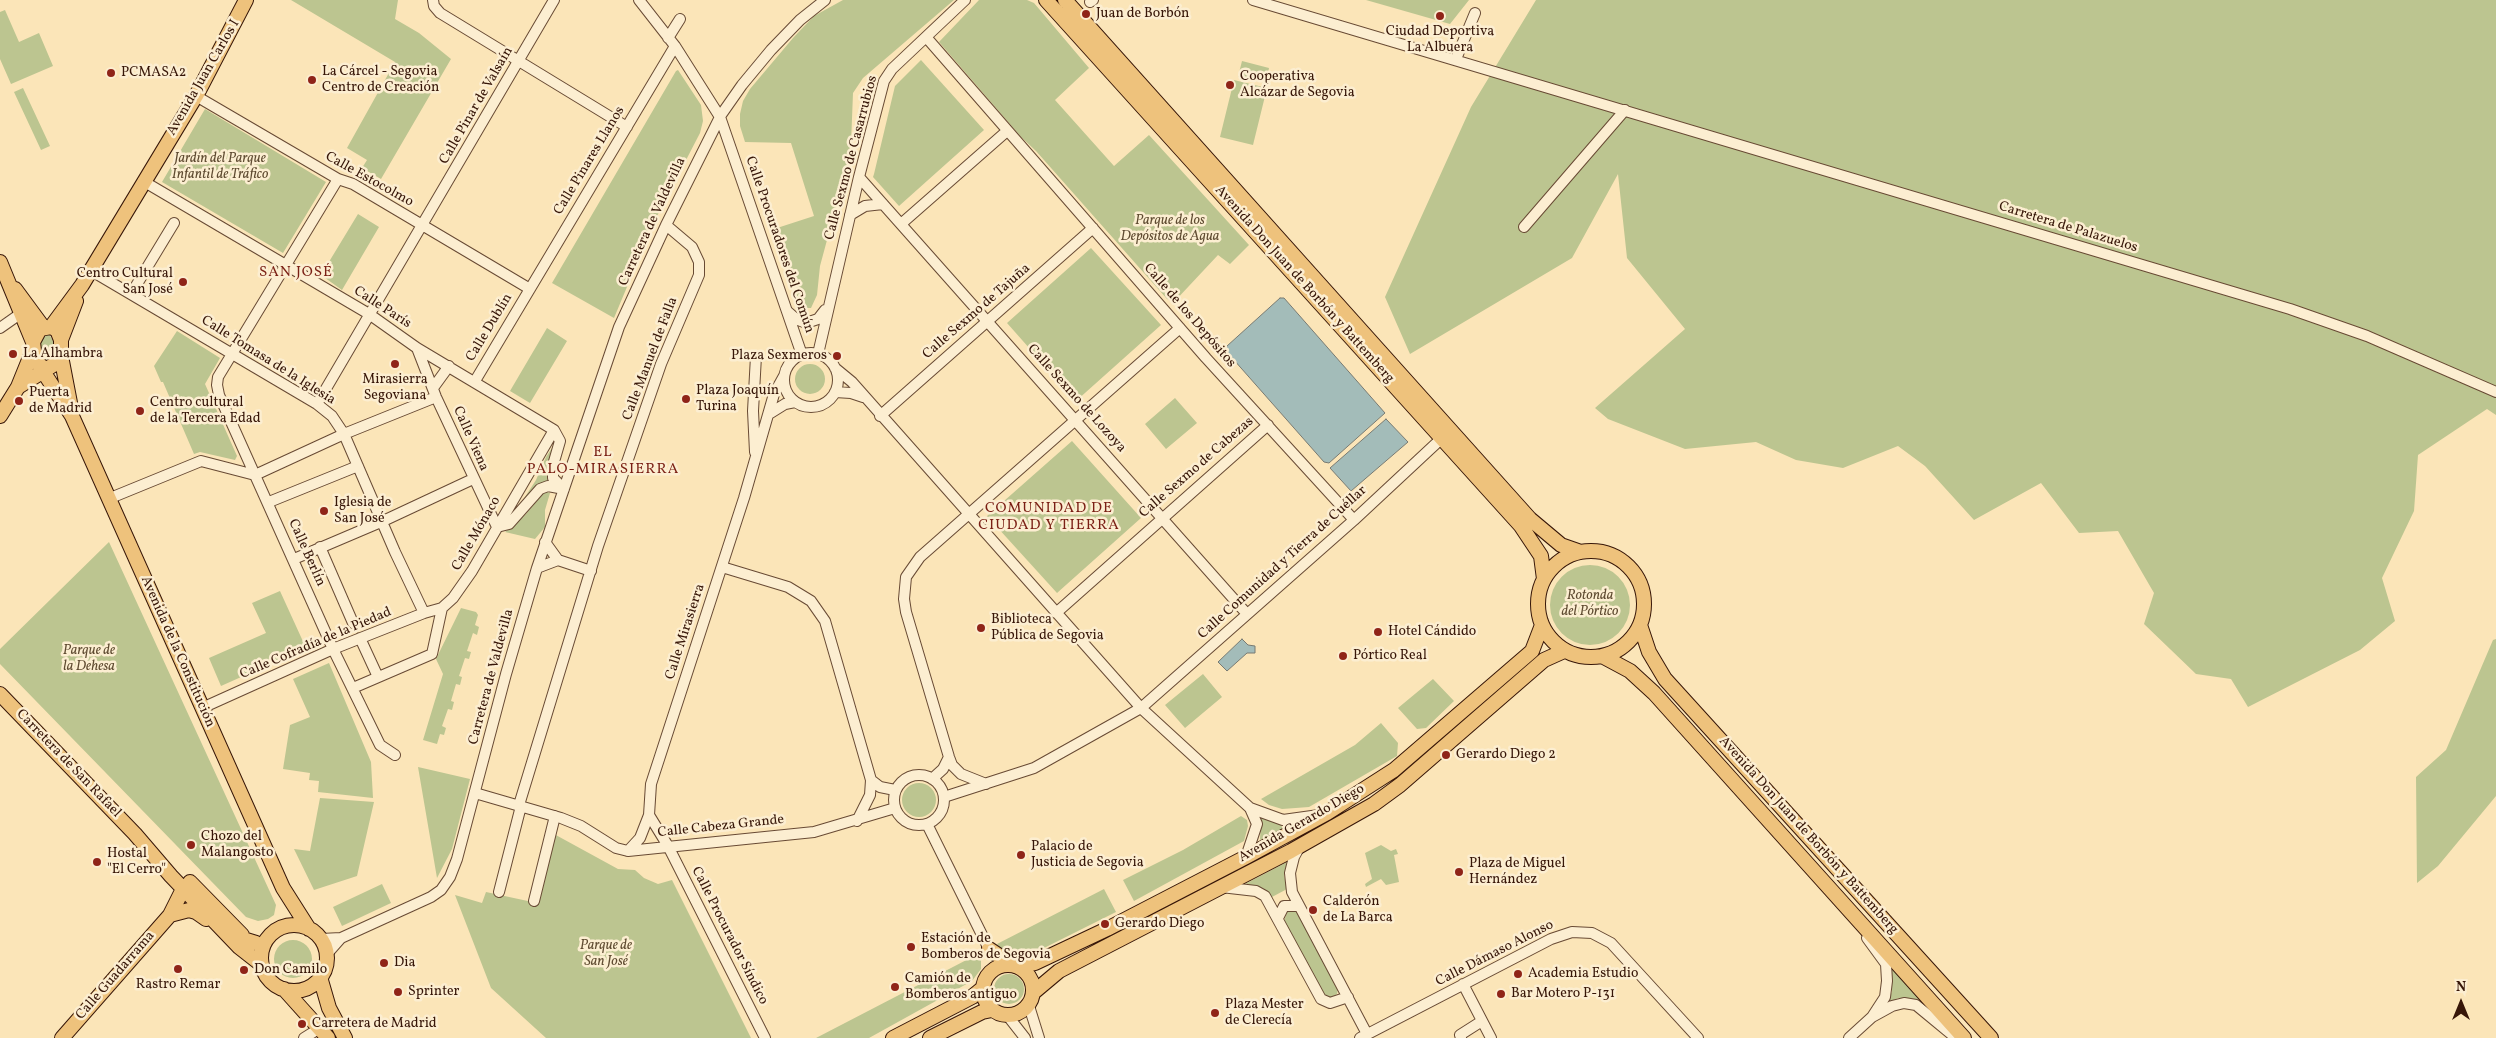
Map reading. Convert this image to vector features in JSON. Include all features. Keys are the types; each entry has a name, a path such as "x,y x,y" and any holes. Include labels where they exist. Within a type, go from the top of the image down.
{"main road":[{"name":"Avenida Juan Carlos I","path":"61,340 82,285 90,270 196,96 246,0"},
{"name":"Avenida Don Juan de Borbón y Battemberg","path":"1046,0 1442,438 1531,540 1540,556 1544,578"},
{"name":"Avenida Don Juan de Borbón y Battemberg","path":"1065,0 1530,519 1561,545 1581,552"},
{"name":"Avenida de la Constitución","path":"0,262 25,312 39,359 72,416 283,888 288,904 287,926"},
{"name":"Avenida Juan Carlos I","path":"39,359 37,332 47,326 63,310 82,285"},
{"path":"25,312 46,316 63,310"},
{"name":"Avenida de la Constitución","path":"25,312 57,330 61,340 61,356 72,416"},
{"path":"39,359 57,364 61,356"},
{"path":"0,416 39,359"},
{"path":"19,386 39,359"},
{"path":"19,386 38,381 54,387"},
{"path":"1592,551 1614,556 1633,571 1643,591 1644,614 1640,625 1625,645 1602,656 1583,657 1564,650 1551,640 1542,625 1538,602 1544,578 1560,561 1581,552 1592,551"},
{"name":"Avenida Gerardo Diego","path":"1016,966 1035,963 1107,929 1246,857 1327,813 1394,770 1532,650 1542,625"},
{"name":"Avenida Don Juan de Borbón y Battemberg","path":"1640,625 1649,652 1665,679 1991,1038"},
{"name":"Avenida Gerardo Diego","path":"1034,992 1059,971 1221,888 1356,815 1400,785 1544,660 1564,650"},
{"name":"Avenida Don Juan de Borbón y Battemberg","path":"1602,656 1630,671 1654,693 1964,1038"},
{"name":"Carretera de San Rafael","path":"0,694 135,834 171,876 244,952 262,964"},
{"name":"Carretera de San Rafael","path":"135,834 188,880 241,934 261,942"},
{"path":"171,876 175,889 173,908 196,912 223,937 244,952"},
{"name":"Avenida de la Constitución","path":"283,888 309,929"},
{"path":"184,890 193,891 235,935 261,942"},
{"name":"Calle Guadarrama","path":"62,1038 173,908 184,890"},
{"path":"261,942 274,932 287,926 309,929 321,939 326,955 326,967 320,977 305,989 284,989"},
{"path":"261,942 262,964 269,979 284,989 324,1033"},
{"path":"989,949 1016,966 1030,977 1034,992 1029,1006 1019,1013 1007,1016 992,1010 986,1002 989,949"},
{"path":"893,1038 972,998 998,967 1016,966"},
{"path":"320,977 329,1008 345,1038"},
{"path":"930,1038 982,1012 992,1010"}],"street":[{"path":"433,0 434,6 440,12 627,127"},
{"name":"Calle Pinar de Valsaín","path":"318,404 554,0"},
{"name":"Calle Procuradores del Común","path":"639,0 672,42 720,117 802,354"},
{"name":"Carretera de Valdevilla","path":"341,938 426,900 441,890 450,877 457,859 537,568 619,327 666,225 720,117 764,57 800,20 825,0"},
{"name":"Calle Sexmo de Casarrubios","path":"818,354 828,304 859,177 887,75 965,0"},
{"name":"Carretera de Palazuelos","path":"1253,0 1457,56 1487,68 1625,110 2290,309 2367,336 2496,392"},
{"path":"1457,56 1475,13"},
{"name":"Calle Pinares Llanos","path":"530,289 627,127 672,42 680,19"},
{"name":"Calle de los Depósitos","path":"926,37 1180,328 1354,520"},
{"name":"Calle Estocolmo","path":"196,96 338,179 353,184 530,289"},
{"path":"1524,227 1625,110"},
{"path":"901,224 1007,131"},
{"name":"Calle Procuradores del Común","path":"705,144 715,141 730,144"},
{"name":"Calle Sexmo de Lozoya","path":"859,177 1248,614"},
{"name":"Calle Berlín","path":"338,179 218,377 218,390 333,649 380,745 395,755"},
{"name":"Calle París","path":"143,181 369,314 417,348 554,430"},
{"path":"850,215 865,206 883,204"},
{"path":"131,294 174,223"},
{"name":"Calle Manuel de Falla","path":"500,892 520,805 591,571 661,364 699,275 699,262 692,247 666,225"},
{"name":"Calle Sexmo de Tajuña","path":"880,416 1093,228"},
{"name":"Calle Tomasa de la Iglesia","path":"90,270 318,404 332,416 344,434 424,613"},
{"name":"Calle Dublín","path":"475,382 530,289"},
{"path":"786,310 799,321 813,322 823,314 828,304"},
{"path":"0,328 25,312"},
{"path":"986,784 962,774 952,765 949,758 906,612 904,586 906,576 914,563 968,514 1180,328"},
{"name":"Calle Viena","path":"417,348 435,393 496,527"},
{"path":"794,402 786,390 784,376 791,361 802,354 818,354 824,357 834,368 845,374 864,398 1141,708 1250,808 1283,820 1327,813"},
{"name":"Calle Mirasierra","path":"755,458 752,411 756,356"},
{"path":"108,500 201,461 256,475 435,393 449,366"},
{"path":"769,414 785,404 794,402 812,407 829,400 835,392 838,382 834,368"},
{"name":"Calle Mirasierra","path":"628,851 640,838 649,815 651,784 722,567 774,394 784,376"},
{"path":"835,392 851,393 864,398"},
{"name":"Calle Sexmo de Cabezas","path":"1056,612 1162,516 1268,425"},
{"path":"554,430 560,441 553,465 552,478 564,490"},
{"name":"Calle Mónaco","path":"442,608 450,602 472,571 554,430"},
{"name":"Calle Comunidad y Tierra de Cuéllar","path":"944,797 1034,768 1141,708 1354,520 1442,438"},
{"path":"269,502 358,466"},
{"path":"294,558 382,522 473,479"},
{"path":"496,527 509,524 540,489 548,486 564,490"},
{"path":"545,542 558,560 591,571"},
{"path":"320,547 353,622"},
{"path":"537,568 558,560"},
{"path":"722,567 788,587 805,596 816,607 825,621 871,780 870,795 857,821"},
{"path":"353,688 432,654 442,608"},
{"name":"Calle Cofradía de la Piedad","path":"202,708 333,649 424,613 442,608"},
{"path":"360,638 378,677"},
{"path":"932,779 943,769 949,758"},
{"path":"911,776 926,776 932,779 942,790 944,797 942,810 938,816 927,824 921,826 908,823 902,819 894,808 895,790 905,779 911,776"},
{"path":"871,780 880,787 895,790"},
{"path":"475,793 555,816 581,826 620,850 628,851"},
{"name":"Calle Cabeza Grande","path":"628,851 814,832 857,821 894,808"},
{"path":"1246,857 1257,824 1250,808"},
{"path":"649,815 668,846"},
{"path":"534,901 555,816"},
{"path":"927,824 989,949"},
{"path":"1300,845 1294,857 1290,880 1292,892 1348,998 1363,1036"},
{"name":"Calle Procurador Síndico","path":"668,846 765,1038"},
{"path":"1221,888 1261,893 1271,903 1321,999 1330,1003 1348,998"},
{"path":"1830,888 1886,964 1887,981 1885,997 1872,1017"},
{"path":"1278,918 1284,906 1299,906"},
{"name":"Calle Dámaso Alonso","path":"1363,1036 1558,936 1572,932 1592,934 1611,944 1698,1038"},
{"path":"321,939 341,938"},
{"path":"326,955 341,938"},
{"path":"1463,984 1491,1038"},
{"path":"1849,1038 1872,1017 1892,1006 1904,1003 1916,1005 1956,1038"},
{"path":"1029,1006 1040,1038"},
{"path":"1007,1016 1025,1038"},
{"path":"1462,1038 1460,1036 1482,1021"},
{"path":"304,1038 324,1033"}],"green space":[{"path":"291,0 398,0 395,19 419,33 451,59 381,179 362,168 367,160 347,148 395,62"},
{"path":"843,0 954,0 863,78 853,93 851,144 847,166 820,266 817,295 811,308 804,308 800,305 774,229 814,216 791,143 745,142 740,126 740,114 743,101 750,89 793,38 814,16"},
{"name":"Parque de los Depósitos de Agua","path":"979,0 1027,0 1034,3 1089,68 1055,100 1114,166 1149,135 1249,245 1230,264 1218,255 1174,302 1167,299 1036,151 1021,137 939,42"},
{"name":"Ciudad Deportiva La Albuera","path":"1366,0 1469,0 1450,24"},
{"path":"1536,0 2496,0 2496,415 2487,409 2418,455 2414,511 2382,578 2395,621 2360,650 2248,707 2231,679 2196,674 2144,624 2154,593 2118,531 2079,533 2041,483 1974,520 1925,466 1898,446 1843,468 1796,460 1756,442 1685,449 1608,419 1595,408 1685,329 1627,258 1618,174 1572,258 1410,354 1385,297 1471,107"},
{"path":"5,10 19,42 39,33 53,66 11,84 0,59 0,12"},
{"path":"921,60 984,130 899,206 873,177 895,86"},
{"path":"1242,61 1269,68 1266,83 1238,77"},
{"path":"678,70 701,105 703,121 700,133 655,220 614,318 552,283"},
{"path":"1234,80 1267,88 1253,145 1220,137"},
{"path":"23,88 50,146 41,150 14,92"},
{"name":"Jardín del Parque Infantil de Tráfico","path":"205,109 326,182 283,253 162,182"},
{"path":"358,214 379,227 342,290 321,275"},
{"path":"1091,248 1161,325 1076,401 1007,323"},
{"path":"547,328 567,341 530,403 510,391"},
{"path":"177,331 220,358 205,384 237,456 235,460 200,452 194,454 163,382 161,382 154,366"},
{"path":"49,334 53,341 54,350 51,359 47,361 40,356 39,343 43,335"},
{"path":"810,364 821,368 825,379 821,390 810,394 799,390 795,379 799,368"},
{"path":"1175,398 1197,423 1166,449 1145,424"},
{"path":"1072,441 1141,518 1057,593 987,516"},
{"path":"556,442 553,485 514,514 536,480 546,457"},
{"path":"545,491 550,493 545,510 545,527 535,539 505,532 526,514"},
{"name":"Parque de la Dehesa","path":"109,542 276,905 274,915 268,919 258,921 246,917 0,664 0,649"},
{"name":"Rotonda del Pórtico","path":"1590,565 1605,568 1618,577 1627,590 1630,605 1627,620 1618,633 1605,642 1590,645 1575,642 1562,633 1553,620 1550,605 1553,590 1562,577 1575,568"},
{"path":"280,591 306,648 221,686 209,658 266,633 252,603"},
{"path":"461,608 476,612 478,615 475,625 479,627 477,635 473,633 467,651 471,652 469,659 465,658 459,676 462,677 460,685 456,684 451,701 454,702 452,710 448,709 442,726 446,728 444,735 440,734 437,744 423,740 443,674 436,659"},
{"path":"2496,639 2496,796 2438,866 2417,883 2416,777 2446,750 2493,640"},
{"path":"329,663 371,762 373,798 318,792 319,781 309,780 310,773 283,769 290,725 310,717 293,679"},
{"path":"1203,674 1222,697 1185,728 1165,705"},
{"path":"1433,679 1454,701 1426,728 1417,729 1398,708"},
{"path":"1381,723 1398,743 1397,756 1309,807 1282,809 1269,805 1261,799 1355,745"},
{"path":"418,767 470,779 452,849 437,878"},
{"path":"919,783 926,784 931,788 935,793 935,807 931,812 926,816 919,817 912,816 907,812 903,807 902,800 903,793 907,788 912,784"},
{"path":"320,798 374,802 357,876 314,890 294,849 310,851"},
{"path":"1241,816 1247,820 1248,826 1244,841 1134,901 1123,880 1183,850"},
{"path":"1261,817 1281,825 1283,829 1260,840"},
{"name":"Parque de San José","path":"554,834 618,869 635,870 644,878 658,884 672,880 751,1038 546,1038 491,988 455,895 482,903 486,892 537,903"},
{"path":"1381,845 1391,851 1396,849 1398,854 1394,855 1399,882 1386,885 1381,879 1366,887 1365,884 1372,879 1365,853"},
{"path":"1287,862 1284,875 1287,889 1272,897 1265,890 1243,885"},
{"path":"382,884 391,903 342,926 333,907"},
{"path":"1104,889 1116,912 1040,950 1017,956 1003,951 997,944"},
{"path":"1296,911 1299,915 1338,989 1337,994 1332,997 1325,997 1284,921 1287,912"},
{"path":"293,940 307,945 312,959 307,973 293,978 279,973 274,959 279,945"},
{"path":"978,954 981,961 981,969 972,981 869,1038 816,1038"},
{"path":"1889,962 1924,1002 1898,998 1885,1005 1892,992 1892,976"},
{"path":"1009,974 1020,978 1024,989 1020,1000 1009,1004 998,1000 994,989 998,978"}],"water":[{"path":"1280,298 1284,298 1385,413 1329,463 1324,462 1226,351 1227,346"},
{"path":"1386,419 1408,442 1351,491 1330,468"},
{"path":"1242,639 1248,645 1255,646 1255,653 1247,653 1227,671 1218,662"}],"place":[{"name":"Juan de Borbón","path":"1086,14"},
{"name":"Ciudad Deportiva La Albuera","path":"1440,16"},
{"name":"PCMASA2","path":"111,73"},
{"name":"La Cárcel - Segovia Centro de Creación","path":"312,80"},
{"name":"Cooperativa Alcázar de Segovia","path":"1230,85"},
{"name":"Centro Cultural San José","path":"183,282"},
{"name":"La Alhambra","path":"13,354"},
{"name":"Plaza Sexmeros","path":"837,356"},
{"name":"Mirasierra Segoviana","path":"395,364"},
{"name":"Plaza Joaquín Turina","path":"686,399"},
{"name":"Puerta de Madrid","path":"19,401"},
{"name":"Centro cultural de la Tercera Edad","path":"140,411"},
{"name":"Iglesia de San José","path":"324,511"},
{"name":"Biblioteca Pública de Segovia","path":"981,628"},
{"name":"Hotel Cándido","path":"1378,632"},
{"name":"Pórtico Real","path":"1343,656"},
{"name":"Gerardo Diego 2","path":"1446,755"},
{"name":"Chozo del Malangosto","path":"191,845"},
{"name":"Palacio de Justicia de Segovia","path":"1021,855"},
{"name":"Hostal \"El Cerro\"","path":"97,862"},
{"name":"Plaza de Miguel Hernández","path":"1459,872"},
{"name":"Calderón de La Barca","path":"1313,910"},
{"name":"Gerardo Diego","path":"1105,924"},
{"name":"Estación de Bomberos de Segovia","path":"911,947"},
{"name":"Dia","path":"384,963"},
{"name":"Rastro Remar","path":"178,969"},
{"name":"Don Camilo","path":"244,970"},
{"name":"Academia Estudio","path":"1518,974"},
{"name":"Camión de Bomberos antiguo","path":"895,987"},
{"name":"Sprinter","path":"398,992"},
{"name":"Bar Motero P-131","path":"1501,994"},
{"name":"Plaza Mester de Clerecía","path":"1215,1013"},
{"name":"Carretera de Madrid","path":"302,1024"}],"district":[{"name":"SAN JOSÉ","path":"296,273"},
{"name":"EL PALO-MIRASIERRA","path":"603,462"},
{"name":"COMUNIDAD DE CIUDAD Y TIERRA","path":"1049,518"}]}
